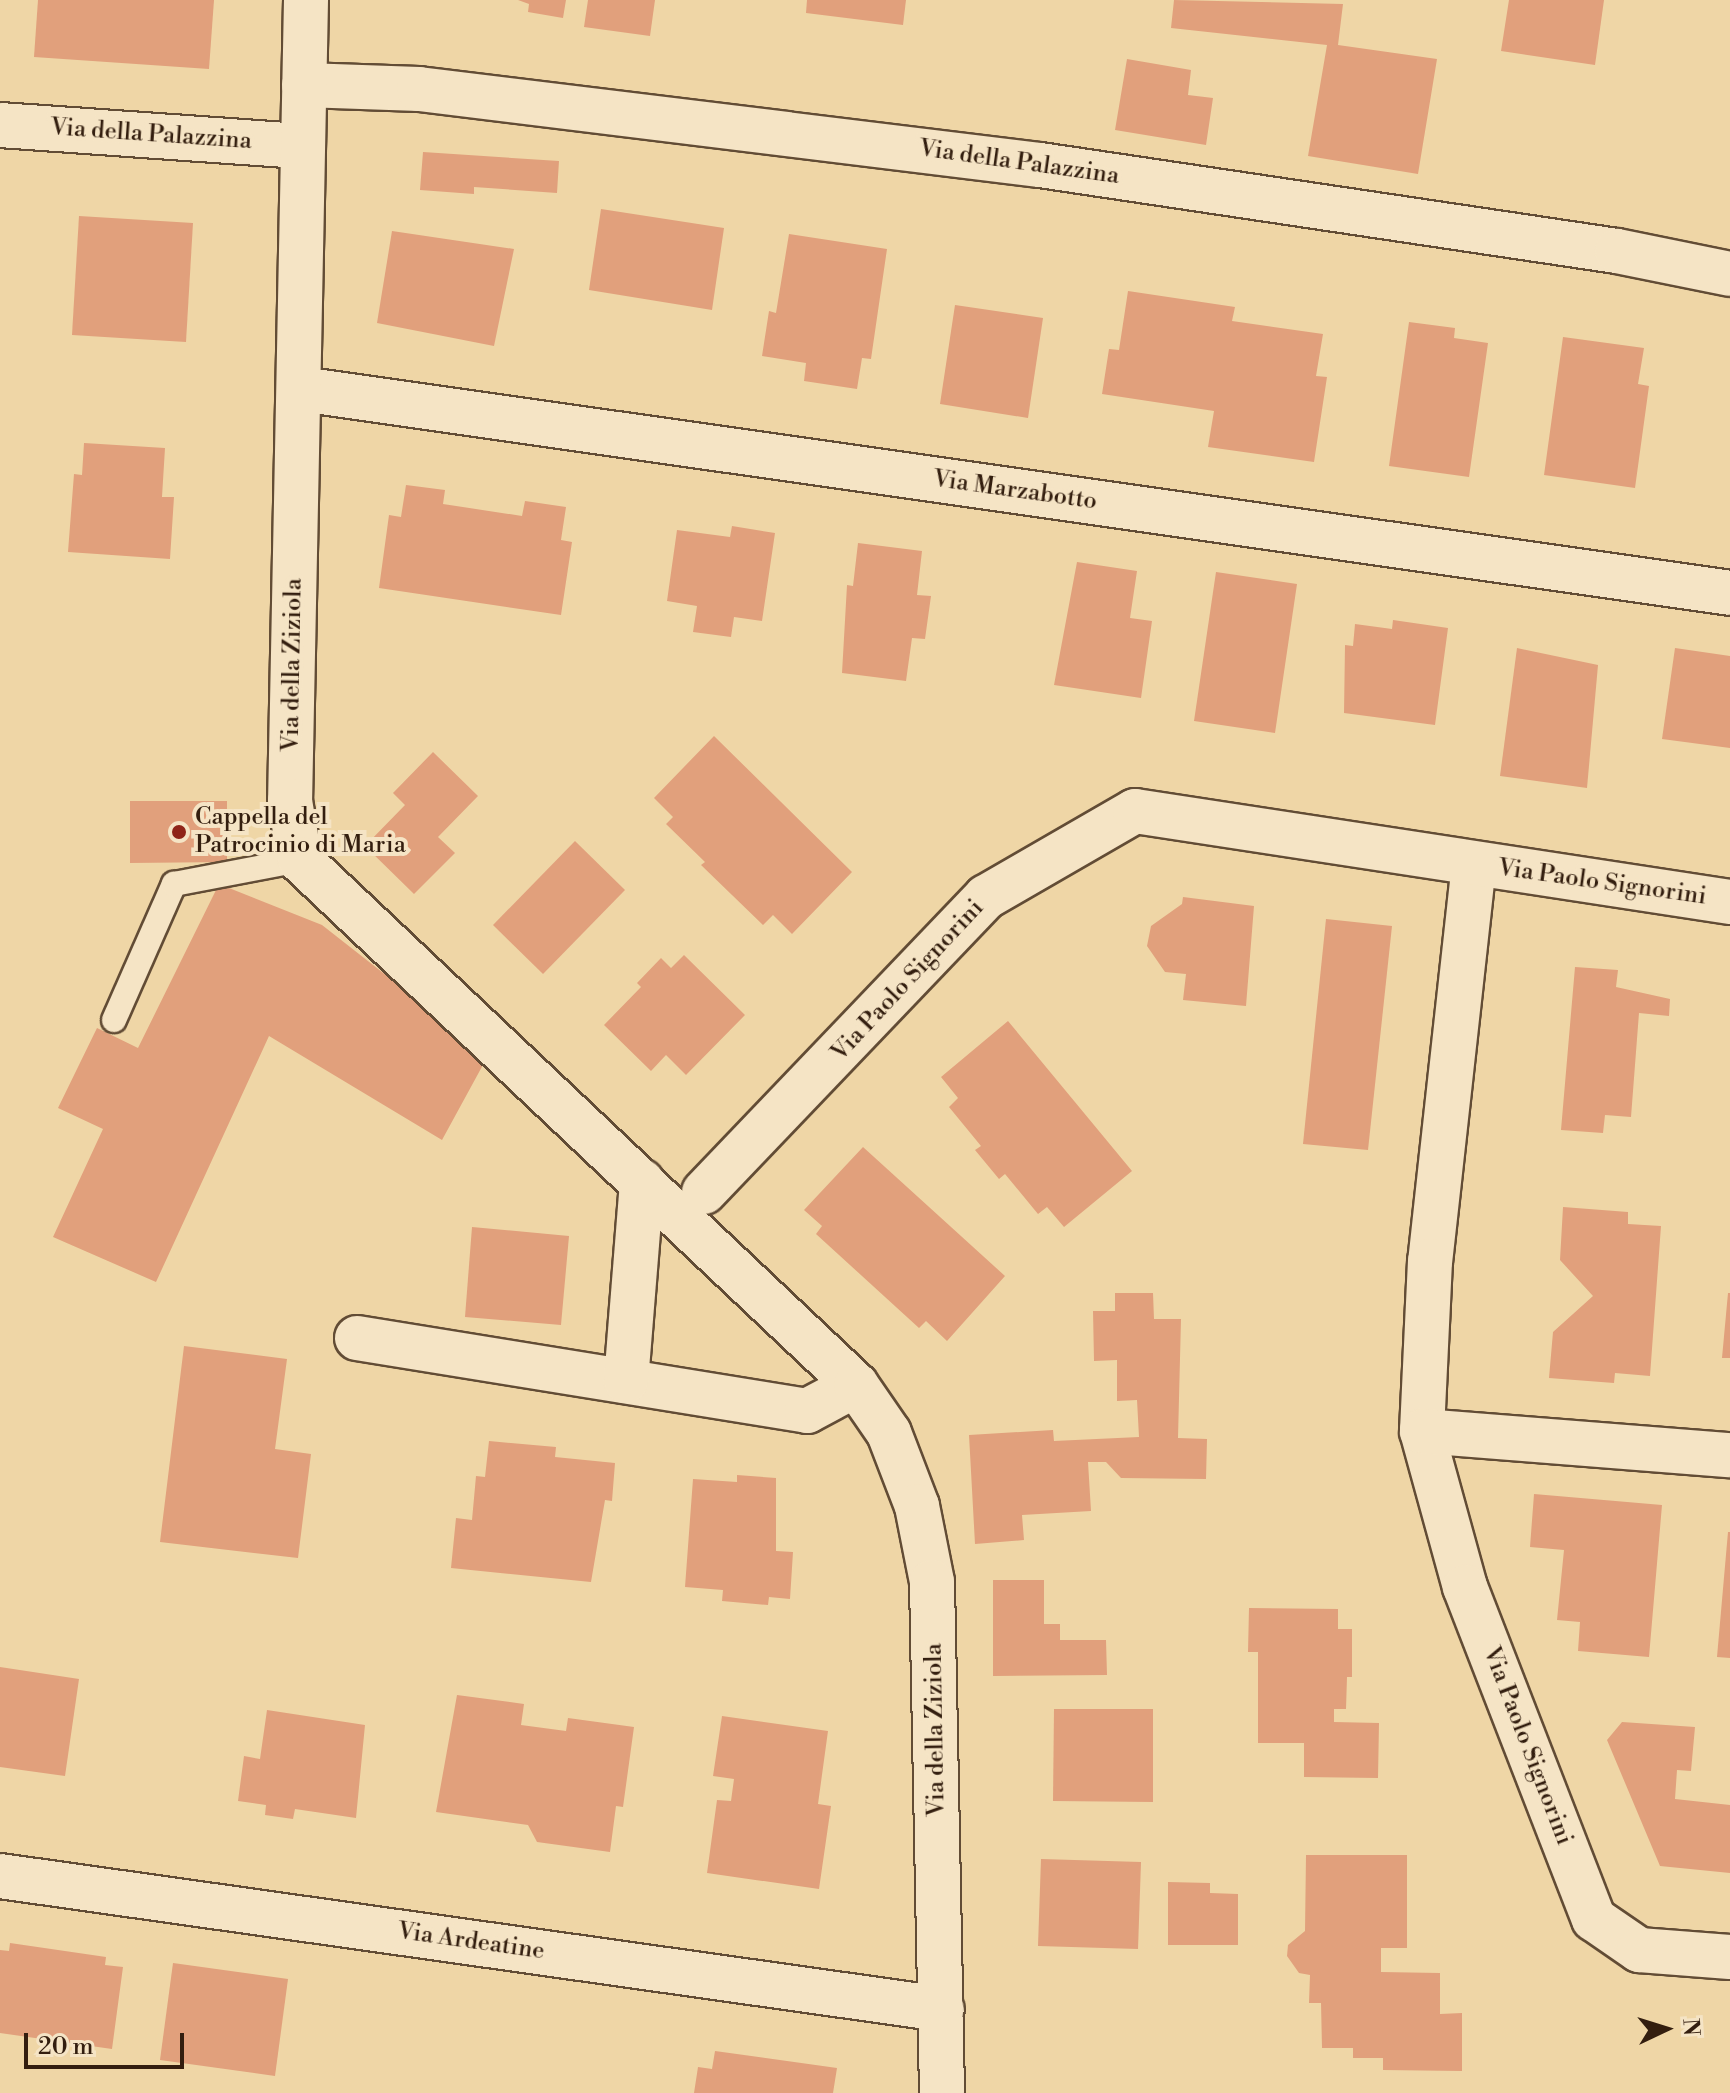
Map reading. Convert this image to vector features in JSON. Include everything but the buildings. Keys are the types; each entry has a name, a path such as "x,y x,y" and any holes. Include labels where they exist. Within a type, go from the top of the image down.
{"street":[{"name":"Via della Ziziola","path":"306,0 301,389 290,801 300,860 856,1385 889,1433 912,1492 932,1582 942,2093"},
{"name":"Via della Palazzina","path":"304,85 419,89 1040,165 1617,251 1730,274"},
{"name":"Via della Palazzina","path":"0,125 302,146"},
{"name":"Via Marzabotto","path":"301,389 1730,593"},
{"name":"Via Paolo Signorini","path":"704,1192 986,897 1135,811 1730,902"},
{"name":"Via Paolo Signorini","path":"1474,864 1430,1261 1422,1431 1465,1587 1594,1919 1639,1950 1730,1957"},
{"path":"626,1381 642,1182"},
{"path":"357,1338 807,1411 856,1385"},
{"path":"1422,1431 1730,1455"},
{"name":"Via Ardeatine","path":"0,1876 942,2009"}],"lane":[{"path":"114,1020 174,884 300,860"}],"place":[{"name":"Cappella del Patrocinio di Maria","path":"179,832"}]}
